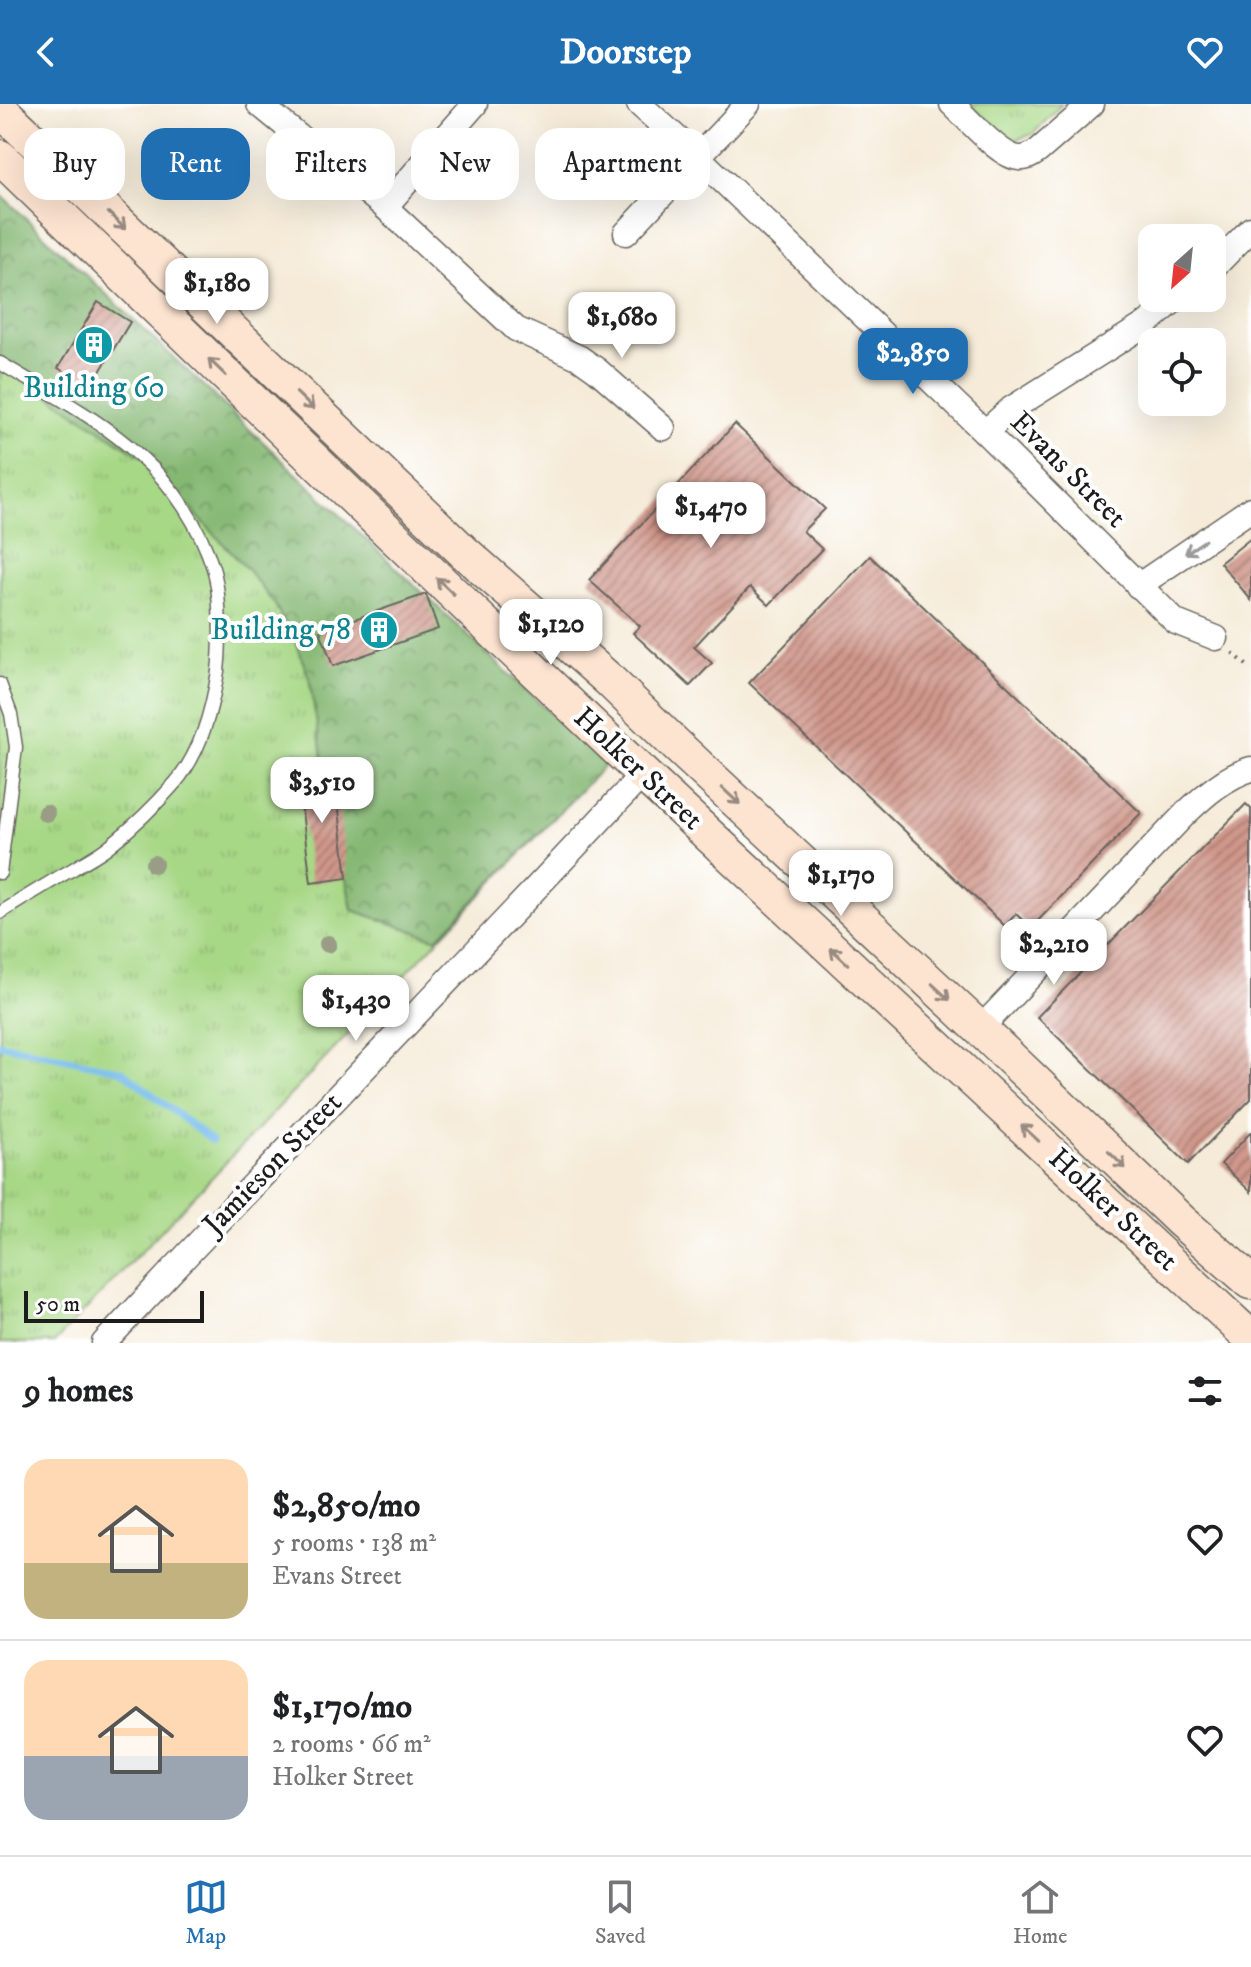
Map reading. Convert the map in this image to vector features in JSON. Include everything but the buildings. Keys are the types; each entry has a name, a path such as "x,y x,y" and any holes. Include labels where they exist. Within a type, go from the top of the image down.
{"main road":[{"name":"Holker Street","path":"0,109 453,542 608,679 1181,1221 1251,1282"},
{"name":"Holker Street","path":"0,157 643,774 1251,1338"},
{"name":"Jamieson Street","path":"643,774 674,743"}],"street":[{"path":"259,104 385,207 516,329 588,363 663,428"},
{"path":"385,207 475,104"},
{"name":"Evans Street","path":"639,104 666,128"},
{"path":"710,144 748,104"},
{"path":"952,104 1008,155 1018,158 1029,157 1038,151 1092,104"},
{"name":"Evans Street","path":"710,168 985,432 1176,622 1216,638"},
{"path":"626,233 657,200"},
{"path":"1226,256 1250,234"},
{"path":"985,432 1011,409 1071,373 1160,312"},
{"path":"1138,586 1251,509"},
{"path":"980,1029 1185,814 1209,791 1239,772 1251,769"},
{"name":"Jamieson Street","path":"104,1343 643,774"}],"lane":[{"path":"0,363 112,433 143,458 177,496 198,532 214,570 220,653 216,686 201,739 190,763 175,782 107,848 0,913"},
{"path":"0,684 11,714 16,747 0,873"}],"green space":[{"path":"969,104 1062,104 1033,134 1016,140 997,129"},
{"path":"0,194 605,765 54,1343 0,1343"},
{"path":"0,194 605,765 437,939 352,910 309,678 295,641 275,605 247,569 143,458 0,363"}],"waterway":[{"path":"0,1044 122,1071 212,1141"}],"place":[{"name":"Building 60","path":"94,345"},
{"name":"Building 78","path":"379,630"}]}
